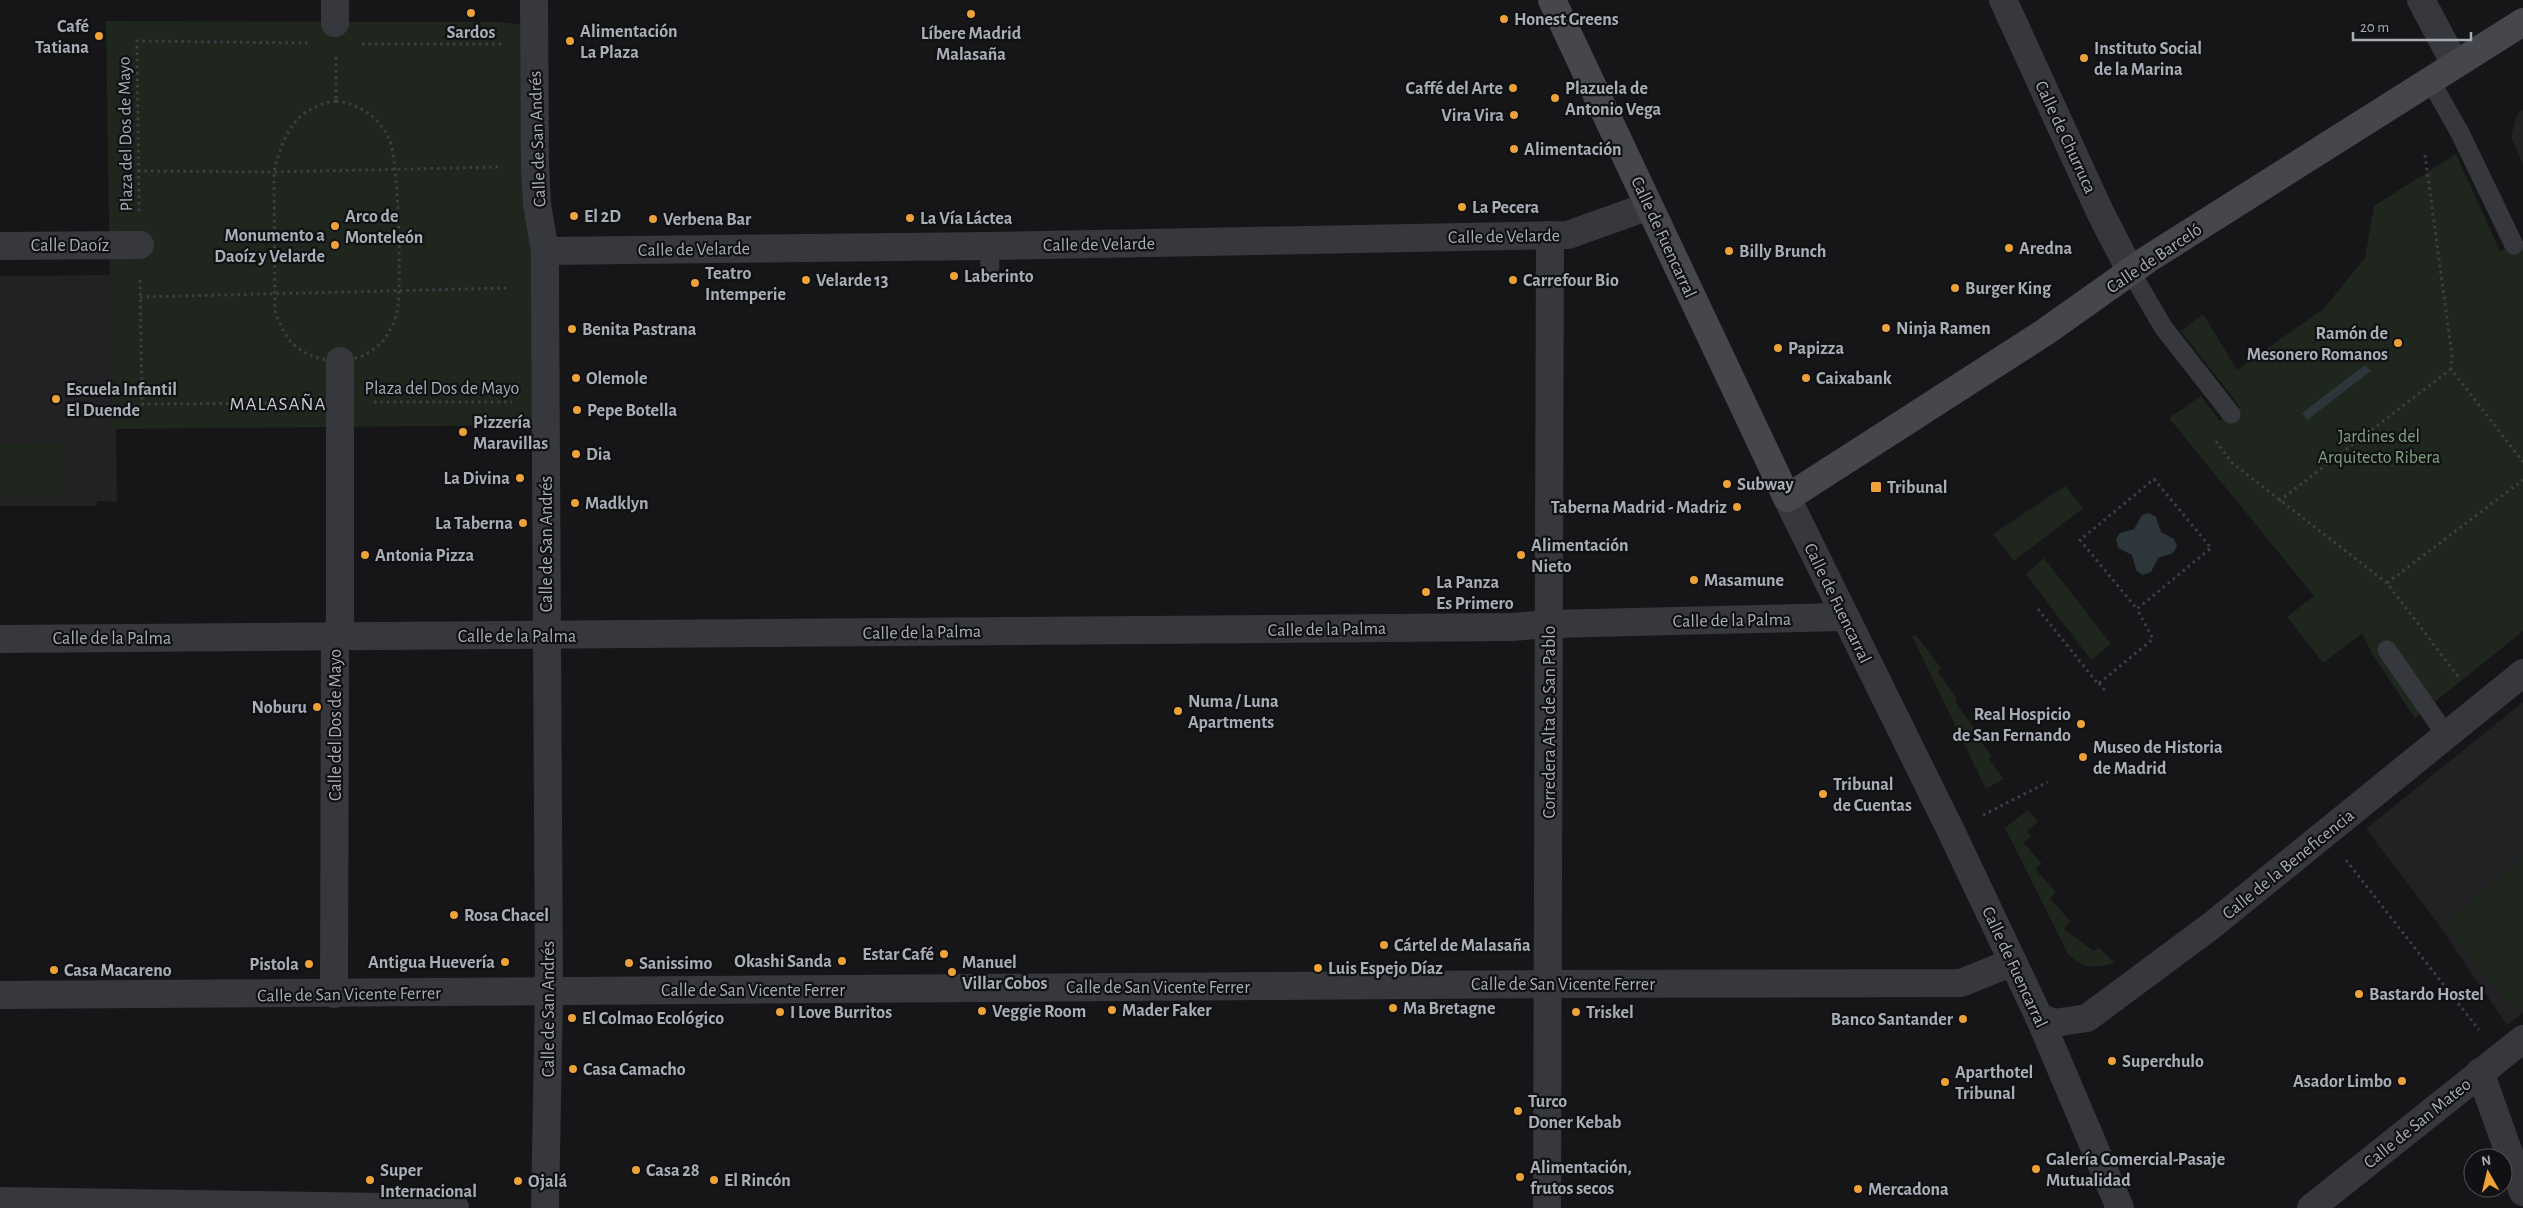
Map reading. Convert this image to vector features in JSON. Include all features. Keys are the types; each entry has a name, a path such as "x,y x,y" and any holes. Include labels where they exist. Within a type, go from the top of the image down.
{"street":[{"name":"Calle de San Andrés","path":"534,0 535,166 537,204 544,251 545,287 549,991 545,1208"},
{"name":"Calle de Fuencarral","path":"1552,0 1787,498 1951,831 2039,1017 2120,1208"},
{"name":"Calle de Churruca","path":"2003,0 2101,214 2131,272"},
{"path":"2421,0 2455,64"},
{"name":"Calle de Barceló","path":"1787,498 2045,332 2155,254 2523,22"},
{"name":"Calle de Velarde","path":"544,251 989,256 1568,235 1649,206"},
{"name":"Corredera Alta de San Pablo","path":"1547,1208 1550,235"},
{"name":"Calle Daoíz","path":"0,246 140,245"},
{"name":"Calle del Dos de Mayo","path":"334,994 335,636 340,624 340,360"},
{"name":"Calle de la Palma","path":"0,639 1502,627 1549,624 1845,617"},
{"name":"Calle de la Beneficencia","path":"2039,1017 2054,1023 2087,1018 2211,926 2523,673"},
{"name":"Calle de San Vicente Ferrer","path":"0,995 1548,984 1961,983 2013,962"},
{"name":"Calle de San Mateo","path":"2311,1208 2523,1039"},
{"path":"2480,1072 2523,1192"},
{"path":"0,1201 454,1208"}],"lane":[{"path":"2430,80 2460,133 2514,245"},
{"path":"2131,272 2163,327 2230,414"},
{"path":"2387,650 2446,735"}],"path":[{"path":"335,22 336,101"},
{"name":"Plaza del Dos de Mayo","path":"509,44 335,22 137,41 142,404 340,414 546,402"},
{"path":"336,101 360,106 373,116 390,140 396,170 398,291 396,317 384,340 363,356 340,360 323,360 306,354 292,343 281,326 275,311 274,172 284,137 295,120 313,108 336,101"},
{"path":"2425,155 2452,355 2451,369 2523,462"},
{"path":"138,171 274,172 535,166"},
{"path":"140,297 545,287"},
{"path":"2279,501 2451,369"},
{"path":"2213,438 2231,462 2387,583 2482,707"},
{"path":"2099,683 2154,639 2137,609 2080,540 2154,479 2211,548 2137,609"},
{"path":"2387,583 2523,480"},
{"path":"2038,609 2106,692"},
{"path":"1982,815 2048,782"},
{"path":"2340,852 2481,1033"}],"shaded area":[{"path":"2523,110 2523,165 2511,137 2517,114"},
{"path":"110,275 112,429 116,429 117,502 97,501 97,506 0,506 0,276"},
{"path":"2365,365 2371,371 2307,420 2302,413"},
{"path":"2149,513 2156,517 2161,532 2174,539 2177,546 2173,553 2158,558 2151,572 2142,575 2136,570 2132,555 2118,548 2116,539 2120,533 2134,529 2142,515"},
{"path":"2523,702 2523,1013 2507,1025 2437,922 2366,829"}],"green space":[{"path":"106,21 500,22 534,26 546,425 112,429"},
{"name":"Jardines del Arquitecto Ribera","path":"2456,154 2500,251 2523,241 2523,631 2415,718 2374,657 2362,634 2323,663 2287,617 2314,596 2169,418 2201,396 2220,421 2240,407 2181,331 2203,314 2237,370 2323,309 2365,258 2374,206"},
{"path":"66,442 67,495 0,496 0,443"},
{"path":"2065,486 2083,508 2014,561 1993,534"},
{"path":"2044,558 2111,644 2091,660 2026,574"},
{"path":"1916,635 1941,668 1938,672 1957,699 1955,702 1983,740 1981,742 1992,756 1989,759 2004,779 1986,789 1912,636"},
{"path":"2028,810 2038,822 2027,830 2031,837 2023,842 2042,864 2035,869 2056,892 2050,898 2070,921 2064,929 2094,951 2098,947 2115,963 2095,967 2084,965 2068,954 2005,828"},
{"path":"2523,857 2523,1003 2514,1011 2442,924"}],"place":[{"name":"Sardos","path":"471,13"},
{"name":"Líbere Madrid Malasaña","path":"971,14"},
{"name":"Honest Greens","path":"1504,19"},
{"name":"Café Tatiana","path":"99,36"},
{"name":"Alimentación La Plaza","path":"570,41"},
{"name":"Instituto Social de la Marina","path":"2084,58"},
{"name":"Caffé del Arte","path":"1513,88"},
{"name":"Plazuela de Antonio Vega","path":"1555,98"},
{"name":"Vira Vira","path":"1514,115"},
{"name":"Alimentación","path":"1514,149"},
{"name":"La Pecera","path":"1462,207"},
{"name":"El 2D","path":"574,216"},
{"name":"La Vía Láctea","path":"910,218"},
{"name":"Verbena Bar","path":"653,219"},
{"name":"Arco de Monteleón","path":"335,226"},
{"name":"Monumento a Daoíz y Velarde","path":"335,245"},
{"name":"Aredna","path":"2009,248"},
{"name":"Billy Brunch","path":"1729,251"},
{"name":"Laberinto","path":"954,276"},
{"name":"Velarde 13","path":"806,280"},
{"name":"Carrefour Bio","path":"1513,280"},
{"name":"Teatro Intemperie","path":"695,283"},
{"name":"Burger King","path":"1955,288"},
{"name":"Ninja Ramen","path":"1886,328"},
{"name":"Benita Pastrana","path":"572,329"},
{"name":"Ramón de Mesonero Romanos","path":"2398,343"},
{"name":"Papizza","path":"1778,348"},
{"name":"Olemole","path":"576,378"},
{"name":"Caixabank","path":"1806,378"},
{"name":"Escuela Infantil El Duende","path":"56,399"},
{"name":"Pepe Botella","path":"577,410"},
{"name":"Pizzería Maravillas","path":"463,432"},
{"name":"Dia","path":"576,454"},
{"name":"La Divina","path":"520,478"},
{"name":"Subway","path":"1727,484"},
{"name":"Tribunal","path":"1876,487"},
{"name":"Madklyn","path":"575,503"},
{"name":"Taberna Madrid - Madriz","path":"1737,507"},
{"name":"La Taberna","path":"523,523"},
{"name":"Antonia Pizza","path":"365,555"},
{"name":"Alimentación Nieto","path":"1521,555"},
{"name":"Masamune","path":"1694,580"},
{"name":"La Panza Es Primero","path":"1426,592"},
{"name":"Noburu","path":"317,707"},
{"name":"Numa / Luna Apartments","path":"1178,711"},
{"name":"Real Hospicio de San Fernando","path":"2081,724"},
{"name":"Museo de Historia de Madrid","path":"2083,757"},
{"name":"Tribunal de Cuentas","path":"1823,794"},
{"name":"Rosa Chacel","path":"454,915"},
{"name":"Cártel de Malasaña","path":"1384,945"},
{"name":"Estar Café","path":"944,954"},
{"name":"Okashi Sanda","path":"842,961"},
{"name":"Antigua Huevería","path":"505,962"},
{"name":"Sanissimo","path":"629,963"},
{"name":"Pistola","path":"309,964"},
{"name":"Luis Espejo Díaz","path":"1318,968"},
{"name":"Casa Macareno","path":"54,970"},
{"name":"Manuel Villar Cobos","path":"952,972"},
{"name":"Bastardo Hostel","path":"2359,994"},
{"name":"Ma Bretagne","path":"1393,1008"},
{"name":"Mader Faker","path":"1112,1010"},
{"name":"Veggie Room","path":"982,1011"},
{"name":"I Love Burritos","path":"780,1012"},
{"name":"Triskel","path":"1576,1012"},
{"name":"El Colmao Ecológico","path":"572,1018"},
{"name":"Banco Santander","path":"1963,1019"},
{"name":"Superchulo","path":"2112,1061"},
{"name":"Casa Camacho","path":"573,1069"},
{"name":"Asador Limbo","path":"2402,1081"},
{"name":"Aparthotel Tribunal","path":"1945,1082"},
{"name":"Turco Doner Kebab","path":"1518,1111"},
{"name":"Galería Comercial-Pasaje Mutualidad","path":"2036,1169"},
{"name":"Casa 28","path":"636,1170"},
{"name":"Alimentación, frutos secos","path":"1520,1177"},
{"name":"Super Internacional","path":"370,1180"},
{"name":"El Rincón","path":"714,1180"},
{"name":"Ojalá","path":"518,1181"},
{"name":"Mercadona","path":"1858,1189"}],"district":[{"name":"MALASAÑA","path":"278,403"}]}
